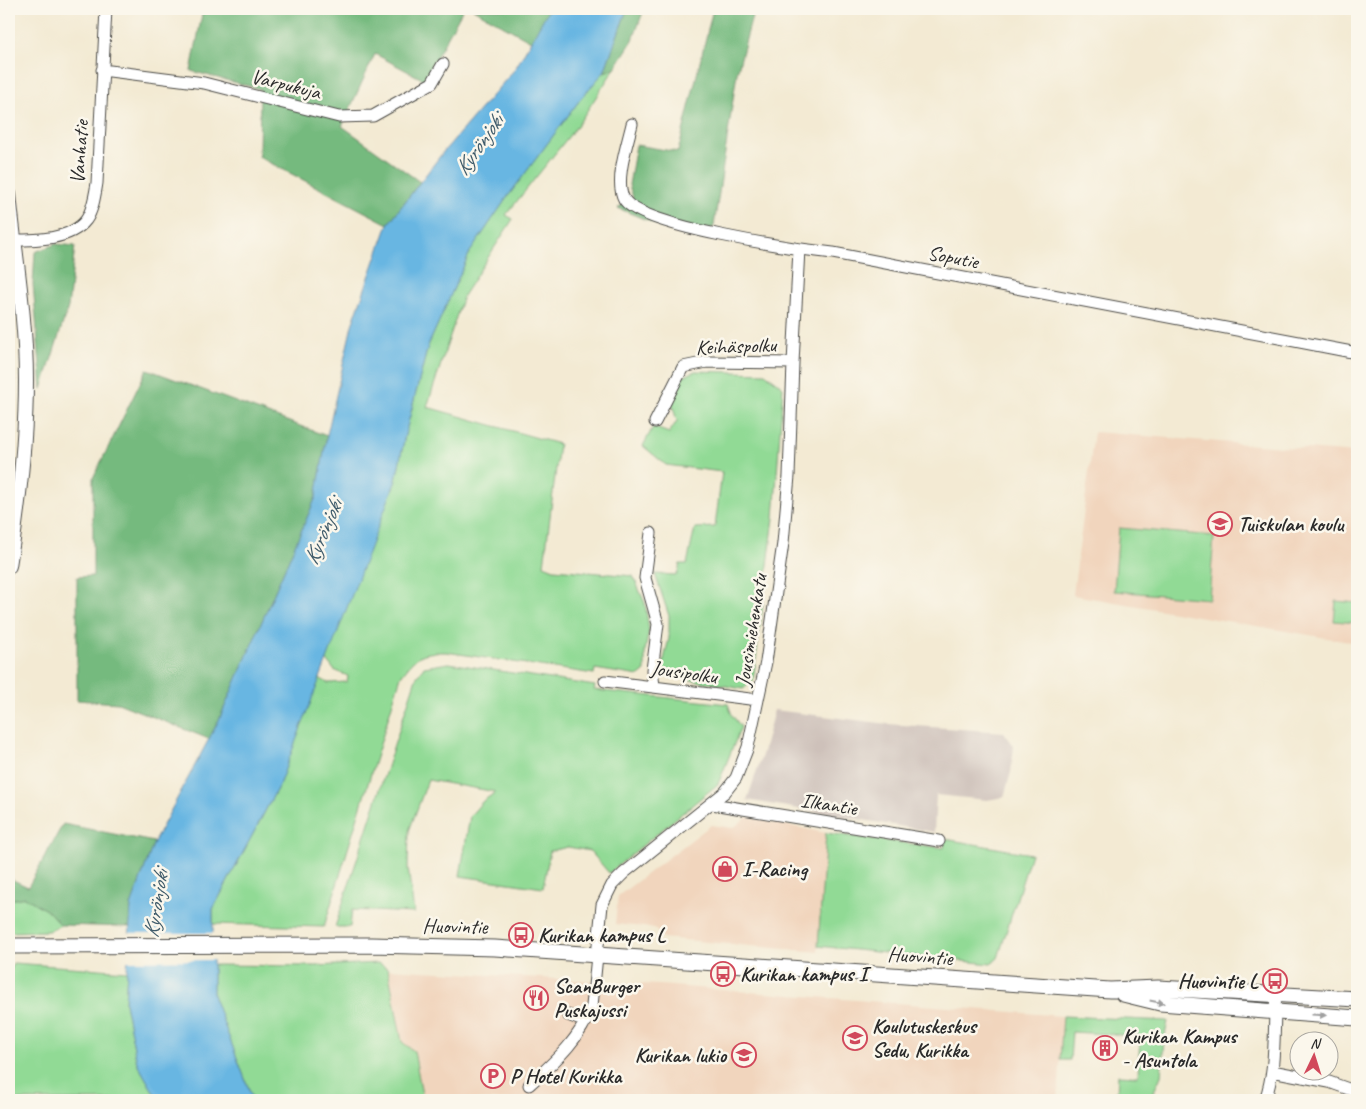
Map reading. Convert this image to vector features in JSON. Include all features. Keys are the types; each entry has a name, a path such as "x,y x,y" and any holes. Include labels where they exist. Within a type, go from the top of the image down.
{"main road":[{"name":"Huovintie","path":"9,946 371,945 495,948 1110,990 1158,988 1357,999"},
{"name":"Huovintie","path":"1110,990 1160,1004 1357,1018"}],"street":[{"name":"Vanhatie","path":"11,240 39,240 77,229 86,220 92,207 97,183 106,9"},
{"name":"Varpukuja","path":"102,70 204,83 339,118 373,116 432,83 443,64"},
{"name":"Soputie","path":"632,124 622,166 620,187 624,198 629,205 648,215 684,227 799,249 842,255 1357,353"},
{"path":"9,194 11,240 22,310 26,379 23,461 9,566"},
{"name":"Jousimiehenkatu","path":"529,1085 572,1042 586,1022 592,1006 602,905 612,885 624,873 725,792 736,778 748,747 766,662 783,543 789,476 799,249"},
{"name":"Keihäspolku","path":"656,422 683,367 707,362 793,363"},
{"path":"651,533 646,578 658,624 652,670 654,686"},
{"name":"Jousipolku","path":"605,681 758,700"},
{"name":"Ilkantie","path":"712,804 939,841"},
{"path":"1265,1100 1270,1087 1274,1053 1276,994"},
{"path":"568,1015 586,1022"},
{"path":"1272,1071 1329,1082 1357,1092"}],"shaded area":[{"name":"Tuiskulan koulu","path":"1094,432 1357,453 1357,643 1073,595"},
{"path":"774,710 888,724 1004,732 1014,746 1011,772 1004,797 987,800 936,795 934,832 747,800 763,752"},
{"path":"747,817 826,833 818,952 663,938 654,928 615,924 618,896 711,825 733,828"},
{"path":"388,969 659,985 1063,1016 1058,1100 413,1100"}],"green space":[{"path":"203,9 344,9 353,11 354,9 463,9 424,80 375,54 342,126 420,182 388,224 259,157 260,89 191,71"},
{"path":"473,9 549,9 531,41"},
{"path":"627,9 644,9 633,40 615,68 604,72"},
{"path":"713,9 754,9 737,73 714,226 707,236 656,224 618,208 633,197 629,185 636,145 678,152"},
{"path":"615,68 577,126 506,215 513,219 463,296 427,407 559,444 544,565 554,569 633,576 645,603 649,630 645,651 645,671 639,676 595,669 594,674 446,652 420,656 411,663 401,676 324,927 213,924 213,909 279,785 319,678 328,683 347,682 348,676 334,670 326,659 396,480 405,435 428,346 470,252 506,199 582,97 604,72"},
{"path":"56,244 75,246 68,307 42,389 33,284 35,252"},
{"path":"147,369 327,436 316,497 209,739 118,703 77,700 77,577 93,576 93,478"},
{"path":"695,371 765,373 783,387 774,518 753,681 743,689 669,676 662,668 669,638 669,616 655,574 677,575 680,564 687,564 695,528 715,527 722,472 666,465 643,446 653,427 669,433 677,421 672,404 683,377"},
{"path":"1119,528 1214,536 1209,599 1114,591"},
{"path":"1336,601 1357,603 1357,623 1334,621"},
{"path":"449,663 595,686 594,690 728,704 732,715 741,727 718,784 609,873 590,851 568,847 550,851 543,888 460,876 470,816 483,801 496,792 428,780 409,831 408,868 414,913 352,910 350,927 335,927 416,678 424,667"},
{"path":"63,824 154,842 131,906 130,927 61,925 49,912 25,897 9,900 9,878 28,887"},
{"path":"826,833 944,848 945,839 1031,854 998,958 991,964 818,946"},
{"path":"25,897 49,912 61,925 48,931 9,932 9,900"},
{"path":"13,963 127,971 125,1003 137,1063 158,1100 9,1100 9,976"},
{"path":"379,963 388,969 402,1042 414,1051 423,1100 253,1100 213,995 213,965 315,966"},
{"path":"1063,1016 1168,1021 1164,1040 1161,1076 1150,1100 1089,1100 1089,1097 1110,1099 1117,1096 1118,1075 1138,1076 1140,1036 1072,1032 1070,1060 1060,1060"}],"water":[{"name":"Kyrönjoki","path":"549,9 627,9 604,72 582,97 506,199 470,252 428,346 405,435 396,480 279,785 213,909 213,995 253,1100 158,1100 137,1063 125,1003 131,906 154,842 219,720 316,497 327,435 352,325 388,224 444,151 515,69"}],"pier":[{"path":"127,933 216,933 215,960 125,961"}],"place":[{"name":"Tuiskulan koulu","path":"1220,524"},
{"name":"I-Racing","path":"725,869"},
{"name":"Kurikan kampus L","path":"521,935"},
{"name":"Kurikan kampus I","path":"723,974"},
{"name":"Huovintie L","path":"1275,981"},
{"name":"ScanBurger Puskajussi","path":"536,998"},
{"name":"Koulutuskeskus Sedu, Kurikka","path":"855,1038"},
{"name":"Kurikan Kampus - Asuntola","path":"1105,1048"},
{"name":"Kurikan lukio","path":"744,1055"},
{"name":"P Hotel Kurikka","path":"493,1076"}]}
